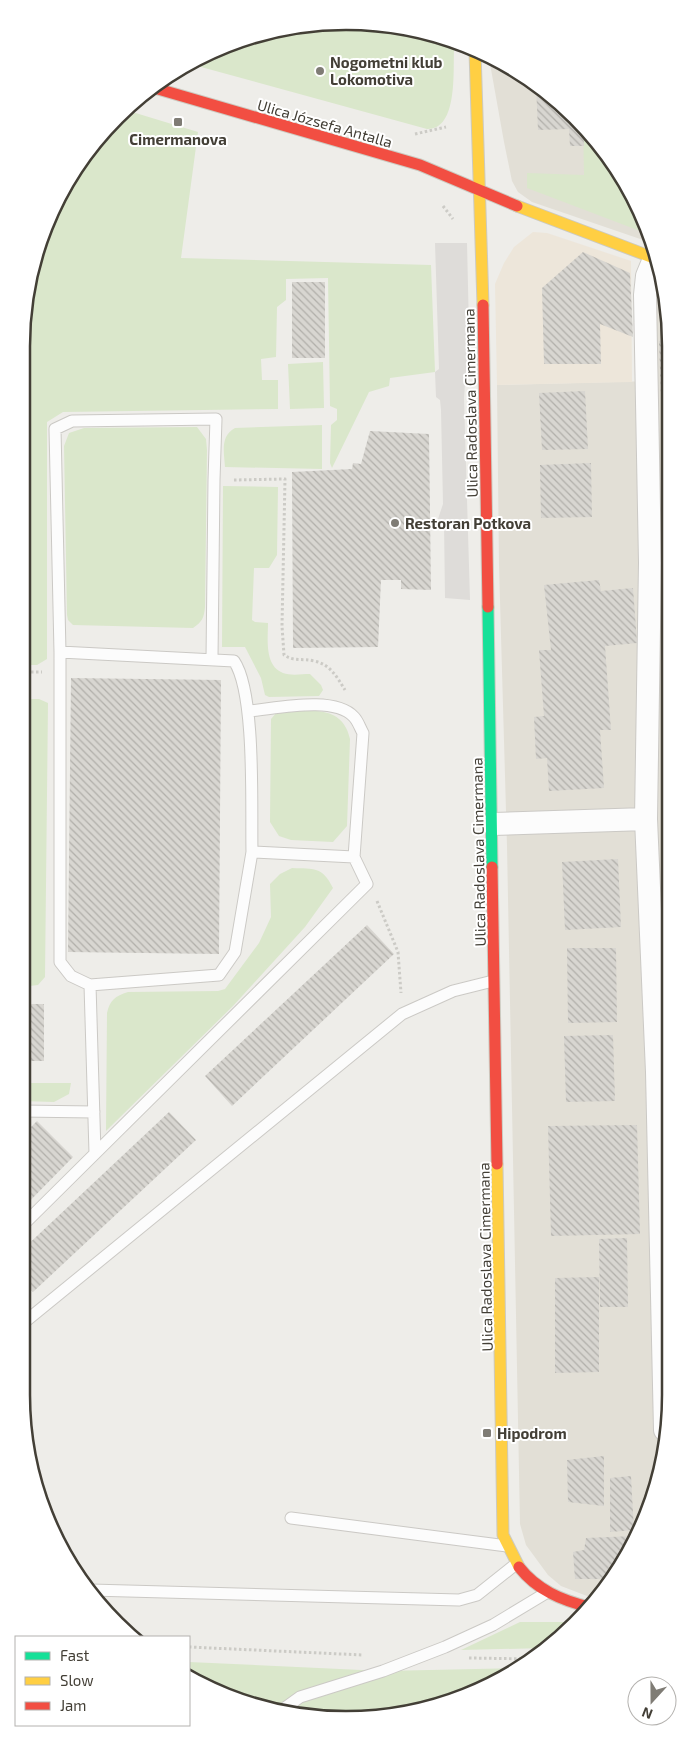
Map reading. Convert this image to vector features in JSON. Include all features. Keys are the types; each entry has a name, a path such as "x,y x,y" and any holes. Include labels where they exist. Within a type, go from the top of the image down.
{"street":[{"name":"Ulica Radoslava Cimermana","path":"475,58 481,191 493,824 503,1535 516,1564 525,1575 546,1593 564,1602 582,1606"},
{"name":"Ulica Józsefa Antalla","path":"161,90 420,165 525,210 649,256"},
{"path":"651,265 647,276 645,295 650,563 646,819 657,1072 662,1296"},
{"path":"493,824 646,819"}],"lane":[{"path":"60,652 234,661 241,671 248,711 252,852 235,952 219,975 90,985 71,976 60,962 60,652 55,429 72,420 216,419 212,659"},
{"path":"30,1218 366,884 354,857 363,734 353,716 340,708 322,704 248,711"},
{"path":"252,852 354,857"},
{"path":"30,1318 402,1014 453,991 495,980"},
{"path":"90,985 95,1153"},
{"path":"30,1111 94,1112"},
{"path":"291,1518 507,1546"},
{"path":"98,1590 460,1600 477,1595 516,1564"},
{"path":"288,1706 300,1697 383,1671 445,1647 493,1625 546,1593"}],"path":[{"path":"438,130 446,127"},
{"path":"438,202 457,224"},
{"path":"214,480 285,479 282,626 284,655 295,661 315,661 331,668 350,699 353,716"},
{"path":"366,884 382,910 398,952 402,1014"},
{"path":"190,1647 341,1654"}],"shaded area":[{"path":"490,65 522,83 538,95 584,138 609,170 620,188 644,240 532,202 518,192 512,181"},
{"path":"533,232 547,233 631,261 632,382 497,385 495,284 504,263 514,247"},
{"path":"435,243 467,243 469,329 464,398 470,600 445,598 444,522 438,519 443,504 441,410 440,400 436,397 435,372 439,369"},
{"path":"658,299 662,346 661,1416 656,1457 638,1516 609,1571 590,1596 587,1596 561,1586 548,1575 526,1545 520,1524 507,846 499,565 497,385 654,381 651,306"}],"green space":[{"name":"Nogometni klub Lokomotiva","path":"346,30 367,31 408,36 428,41 454,50 452,98 449,110 444,120 437,127 427,129 199,66 244,47 284,36 305,33"},
{"path":"134,112 198,132 181,258 431,265 435,372 390,378 389,386 369,392 332,468 330,463 331,425 337,420 337,409 330,406 328,278 286,279 286,300 277,307 276,357 261,359 262,380 278,380 278,409 63,412 47,422 47,659 37,665 30,665 30,346 33,305 41,264 54,225 83,170 108,138"},
{"path":"583,137 609,170 620,188 640,231 527,188 527,173 584,175"},
{"path":"323,362 324,408 290,409 288,364"},
{"path":"322,425 322,469 225,467 225,440 230,431 235,428"},
{"path":"197,427 206,439 207,450 205,607 199,624 193,628 73,625 68,620 67,615 64,446 69,433 84,428"},
{"path":"223,486 278,487 277,555 269,568 254,568 252,620 268,623 268,651 277,669 289,674 310,674 321,685 323,690 319,696 269,697 265,695 261,678 245,647 222,647"},
{"path":"30,699 39,699 48,703 45,977 38,985 30,986"},
{"path":"311,711 331,714 346,727 350,739 347,826 333,842 291,840 279,836 270,822 271,719 277,712"},
{"path":"292,868 317,870 325,876 333,888 305,927 233,1006 106,1131 107,1013 112,1002 116,997 128,992 218,991 225,989 259,943 271,917 270,884 280,874"},
{"path":"30,1083 71,1083 69,1094 54,1102 30,1101"},
{"path":"520,1622 565,1622 535,1648 461,1650"},
{"path":"190,1662 383,1671 505,1668 467,1687 428,1700 387,1708 346,1711 284,1705 244,1694 190,1670"}],"building":[{"path":"536,94 554,108 584,138 584,146 570,146 569,129 538,130"},
{"path":"583,252 630,273 633,337 600,324 601,364 544,364 542,288"},
{"path":"292,282 325,282 325,358 292,358"},
{"path":"659,341 662,341 662,346 662,428"},
{"path":"585,391 588,449 542,450 539,393"},
{"path":"370,431 429,434 431,590 401,589 401,580 381,580 378,647 293,648 292,472 352,469 353,463 361,464"},
{"path":"591,463 592,517 541,518 540,465"},
{"path":"599,580 601,591 633,588 637,643 605,646 611,730 600,730 604,788 549,791 547,758 536,759 534,717 544,716 539,650 551,650 544,585"},
{"path":"71,678 221,680 219,954 68,952"},
{"path":"618,859 621,927 565,930 562,862"},
{"path":"367,925 394,954 232,1106 205,1076"},
{"path":"567,948 616,948 617,1022 568,1023"},
{"path":"30,1004 44,1004 44,1061 30,1061"},
{"path":"613,1035 615,1101 566,1102 564,1036"},
{"path":"169,1112 196,1140 33,1292 30,1289 30,1243"},
{"path":"37,1121 73,1157 30,1201 30,1128"},
{"path":"637,1125 640,1234 551,1236 548,1126"},
{"path":"627,1238 628,1307 600,1307 599,1239"},
{"path":"599,1277 599,1372 555,1373 555,1278"},
{"path":"604,1456 604,1506 568,1502 567,1460"},
{"path":"631,1476 634,1525 631,1530 610,1532 610,1478"},
{"path":"628,1536 603,1579 575,1579 573,1552 584,1550 586,1538"}],"traffic: fast":[{"path":"488,607 492,867"}],"traffic: slow":[{"path":"475,58 483,305"},
{"path":"517,206 649,256"},
{"path":"497,1164 503,1535 519,1567"}],"traffic: jam":[{"path":"161,90 420,165 517,206"},
{"path":"483,305 488,607"},
{"path":"492,867 497,1164"},
{"path":"519,1567 534,1582 550,1593 582,1605"}],"place":[{"name":"Nogometni klub Lokomotiva","path":"320,71"},
{"name":"Cimermanova","path":"178,122"},
{"name":"Restoran Potkova","path":"395,523"},
{"name":"Hipodrom","path":"487,1433"}]}
